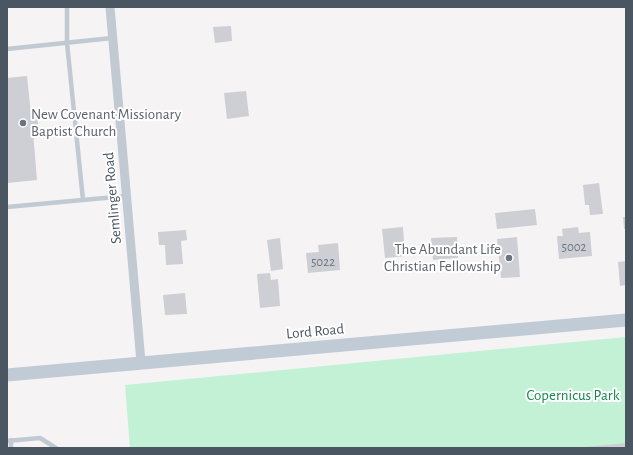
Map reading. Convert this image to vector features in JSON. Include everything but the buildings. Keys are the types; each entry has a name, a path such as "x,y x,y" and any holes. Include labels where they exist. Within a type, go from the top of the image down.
{"street":[{"name":"Semlinger Road","path":"110,7 140,362"},
{"name":"Lord Road","path":"7,375 626,320"}],"lane":[{"path":"67,7 67,43 83,200"},
{"path":"7,49 112,38"},
{"path":"7,207 126,196"},
{"path":"12,448 9,440 40,438 56,448"}],"green space":[{"name":"Copernicus Park","path":"626,337 626,448 130,448 125,385"}],"place":[{"name":"New Covenant Missionary Baptist Church","path":"23,123"},
{"name":"The Abundant Life Christian Fellowship","path":"509,258"}]}
